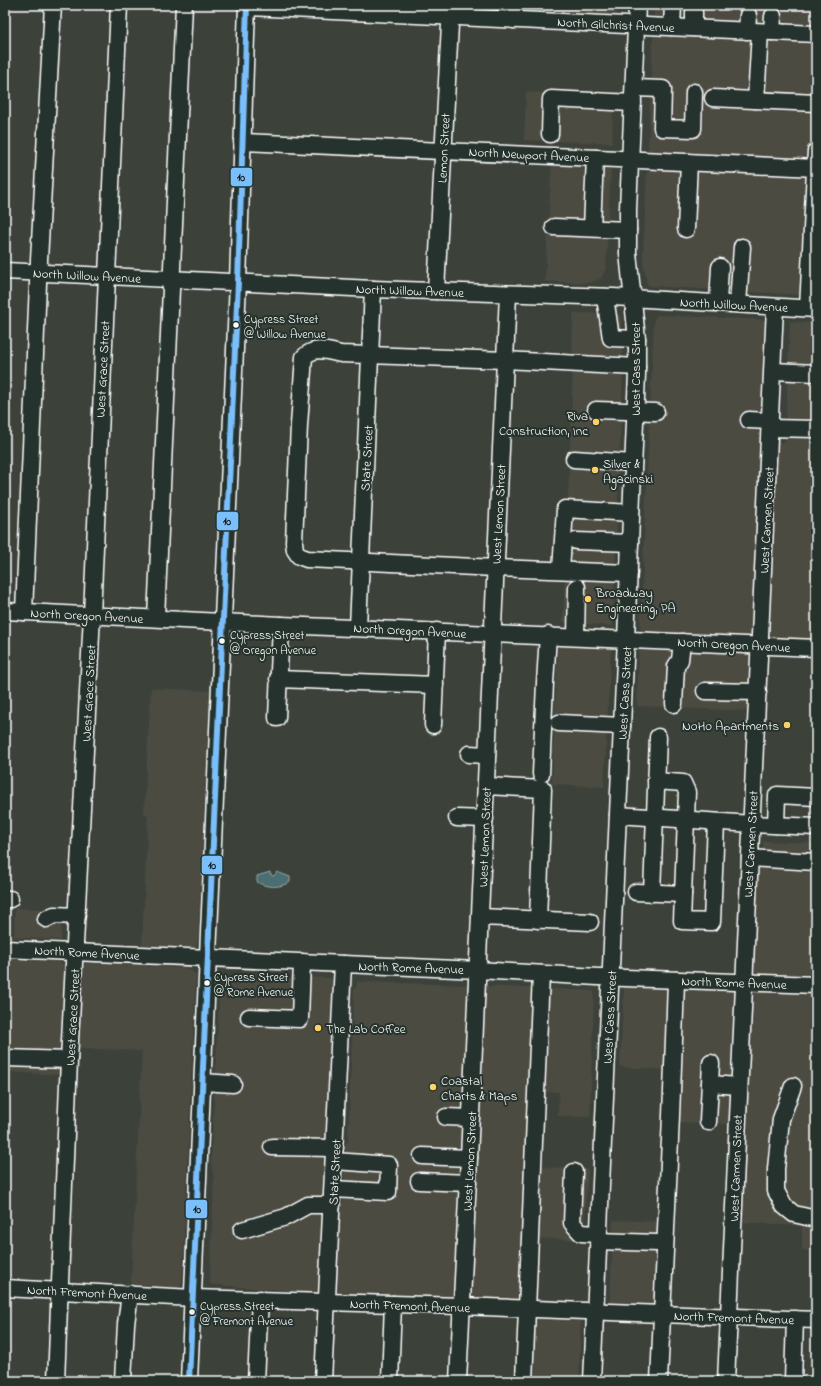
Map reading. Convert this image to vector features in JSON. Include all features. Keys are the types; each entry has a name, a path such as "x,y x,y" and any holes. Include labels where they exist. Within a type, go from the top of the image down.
{"street":[{"path":"24,612 53,5"},
{"name":"West Grace Street","path":"56,1381 69,1060 92,615 119,5"},
{"path":"156,618 184,5"},
{"name":"West Cass Street","path":"592,1381 637,367 637,339 628,253 628,230 637,5"},
{"path":"672,27 673,5"},
{"path":"189,1381 238,282 247,6"},
{"name":"North Gilchrist Avenue","path":"247,6 514,12 636,25 672,27 694,20 760,32 816,34"},
{"name":"Lemon Street","path":"436,291 451,11"},
{"path":"748,15 760,32"},
{"path":"756,100 760,32 773,16"},
{"path":"550,134 552,99 633,95 663,89 662,128 693,129 694,92"},
{"path":"713,98 816,103"},
{"name":"North Newport Avenue","path":"242,142 816,168"},
{"path":"812,308 816,151"},
{"path":"592,228 595,158"},
{"path":"686,229 689,162"},
{"path":"554,227 628,230"},
{"path":"738,304 742,247"},
{"path":"718,303 720,267"},
{"name":"North Willow Avenue","path":"5,271 373,289 633,298 812,308"},
{"name":"State Street","path":"358,627 373,289"},
{"name":"West Lemon Street","path":"458,1381 508,294"},
{"path":"605,297 610,338 637,339"},
{"name":"West Carmen Street","path":"726,1381 775,307"},
{"path":"629,573 307,559 299,556 295,550 294,542 299,425 304,357 308,352 320,350 341,354 505,360 637,367"},
{"path":"773,371 816,373"},
{"path":"596,410 656,412"},
{"path":"749,420 816,429"},
{"path":"574,459 633,463"},
{"path":"561,570 565,509 631,513"},
{"path":"576,541 630,543"},
{"path":"576,637 577,587"},
{"name":"North Oregon Avenue","path":"5,611 816,648"},
{"path":"277,718 281,624"},
{"path":"433,726 438,631"},
{"path":"542,774 548,636"},
{"path":"674,704 676,666 680,660 682,642"},
{"path":"278,679 435,685"},
{"path":"705,691 758,692"},
{"path":"559,723 622,726"},
{"path":"658,737 655,818 644,893 683,894"},
{"path":"469,754 487,755"},
{"path":"656,781 683,783 687,792 682,921 712,922 716,822"},
{"path":"486,786 543,788 538,920"},
{"path":"776,825 777,795 816,797"},
{"path":"618,815 816,827"},
{"path":"457,818 485,819"},
{"path":"750,858 816,862"},
{"path":"46,919 54,915 77,916"},
{"path":"480,917 590,922"},
{"name":"North Rome Avenue","path":"5,949 676,980 816,985"},
{"path":"249,1017 300,1019 302,962"},
{"name":"State Street","path":"323,1381 343,964"},
{"path":"524,1381 542,974"},
{"path":"659,1381 672,1107 676,980"},
{"path":"5,1058 69,1060"},
{"path":"708,1122 711,1062"},
{"path":"202,1082 233,1084"},
{"path":"710,1084 739,1086"},
{"path":"793,1086 780,1119 776,1169 776,1191 784,1206 794,1214 816,1219"},
{"path":"446,1117 471,1118"},
{"path":"272,1147 335,1154 389,1165 388,1192 333,1189"},
{"path":"422,1156 469,1158"},
{"path":"574,1172 572,1223 581,1233 598,1237 657,1243"},
{"path":"419,1181 468,1182"},
{"path":"242,1230 286,1217 308,1205 332,1205"},
{"name":"North Fremont Avenue","path":"5,1288 193,1298 528,1308 595,1312 816,1320"},
{"path":"123,1381 126,1324 130,1294"},
{"path":"256,1381 260,1299"},
{"path":"390,1381 394,1304"},
{"path":"792,1381 795,1319"}],"shaded area":[{"path":"494,5 618,5 617,18 494,15"},
{"path":"654,5 816,5 816,23 811,28 654,20"},
{"path":"656,33 808,40 812,42 810,161 653,154 648,152 653,36"},
{"path":"526,92 613,97 612,143 524,140"},
{"path":"552,160 611,163 606,268 601,278 595,281 586,283 545,281"},
{"path":"647,167 810,172 802,295 649,286 647,283 643,261"},
{"path":"573,313 619,314 621,318 623,363 613,626 563,622 572,399"},
{"path":"657,315 766,320 768,323 752,640 640,635 654,320"},
{"path":"790,322 816,323 816,643 770,639 767,637 773,443 785,443"},
{"path":"558,643 611,644 604,787 552,784"},
{"path":"639,648 747,652 753,661 752,711 637,706"},
{"path":"151,688 210,691 198,939 197,945 193,948 142,946 148,815 144,814"},
{"path":"763,841 816,843 816,978 755,975 752,973 756,851 763,851"},
{"path":"15,908 61,910 61,940 14,937"},
{"path":"5,959 59,962 67,967 65,1075 7,1072 6,1093"},
{"path":"86,963 184,968 190,970 196,975 182,1282 178,1288 131,1284 142,1051 76,1048 81,968"},
{"path":"235,975 329,978 334,979 335,981 321,1293 210,1284 214,1177 211,1164 220,977"},
{"path":"357,982 471,985 456,1294 452,1299 335,1293 336,1211 343,1202 345,1145 348,1141 354,989 357,986"},
{"path":"483,986 594,991 590,1117 558,1116 559,1092 540,1091 537,1167 588,1169 583,1240 533,1238 531,1300 468,1298"},
{"path":"627,986 733,992 736,998 732,1124 668,1122 671,1070 620,1067 624,988"},
{"path":"757,992 816,994 816,1251 802,1250 802,1226 737,1222 748,1001 752,995"},
{"path":"613,1220 663,1222 659,1309 610,1307"},
{"path":"530,1315 581,1316 579,1380 528,1378"}],"water":[{"path":"270,872 273,876 277,872 290,877 290,882 274,886 257,882 257,876"}],"transit line":[{"name":"10","path":"189,1381 238,282 247,5"}],"place":[{"name":"Cypress Street @ Willow Avenue","path":"236,325"},
{"name":"Riva Construction, Inc","path":"596,422"},
{"name":"Silver & Agacinski","path":"595,470"},
{"name":"Broadway Engineering, PA","path":"588,599"},
{"name":"Cypress Street @ Oregon Avenue","path":"222,641"},
{"name":"NoHo Apartments","path":"787,725"},
{"name":"Cypress Street @ Rome Avenue","path":"207,983"},
{"name":"The Lab Coffee","path":"318,1028"},
{"name":"Coastal Charts & Maps","path":"433,1087"},
{"name":"Cypress Street @ Fremont Avenue","path":"192,1312"}]}
